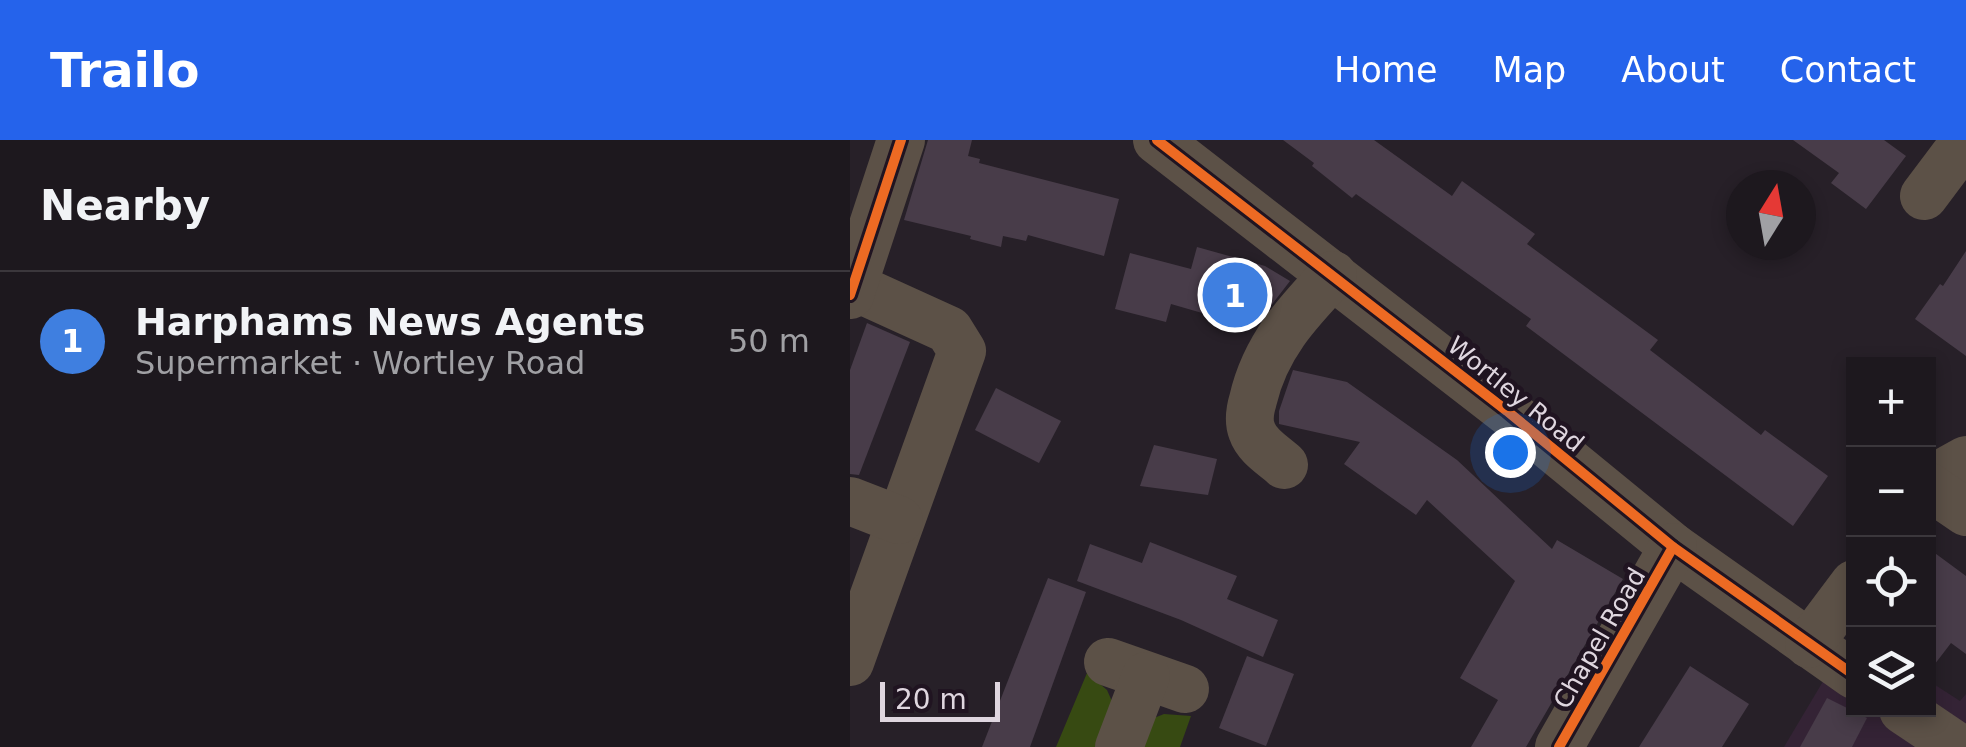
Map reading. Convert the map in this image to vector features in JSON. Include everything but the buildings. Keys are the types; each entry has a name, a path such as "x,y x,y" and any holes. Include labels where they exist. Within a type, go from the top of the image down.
{"street":[{"path":"850,662 962,351 949,330 851,288 901,140"},
{"name":"Wortley Road","path":"1157,140 1507,411 1672,548 1846,669"},
{"path":"1924,196 1966,140"},
{"path":"1284,465 1258,443 1251,429 1250,413 1258,375 1290,321 1333,275"},
{"path":"1936,479 1966,460"},
{"path":"1936,490 1966,512"},
{"path":"850,501 900,520"},
{"name":"Chapel Road","path":"1559,747 1672,548"},
{"path":"1810,644 1846,595"},
{"path":"1119,747 1146,676"},
{"path":"1921,717 1956,732"}],"shaded area":[{"path":"1846,655 1846,717 1936,717 1936,686 1960,701 1966,694 1966,747 1784,747 1828,673"}],"green space":[{"path":"1087,673 1107,690 1114,706 1149,720 1164,714 1191,716 1180,747 1056,747"}],"cycle path":[{"path":"850,295 901,140"},
{"path":"1157,140 1507,411 1673,547 1846,669"},
{"path":"1559,747 1673,547"}],"place":[{"name":"Harphams News Agents","path":"1235,295"}]}
